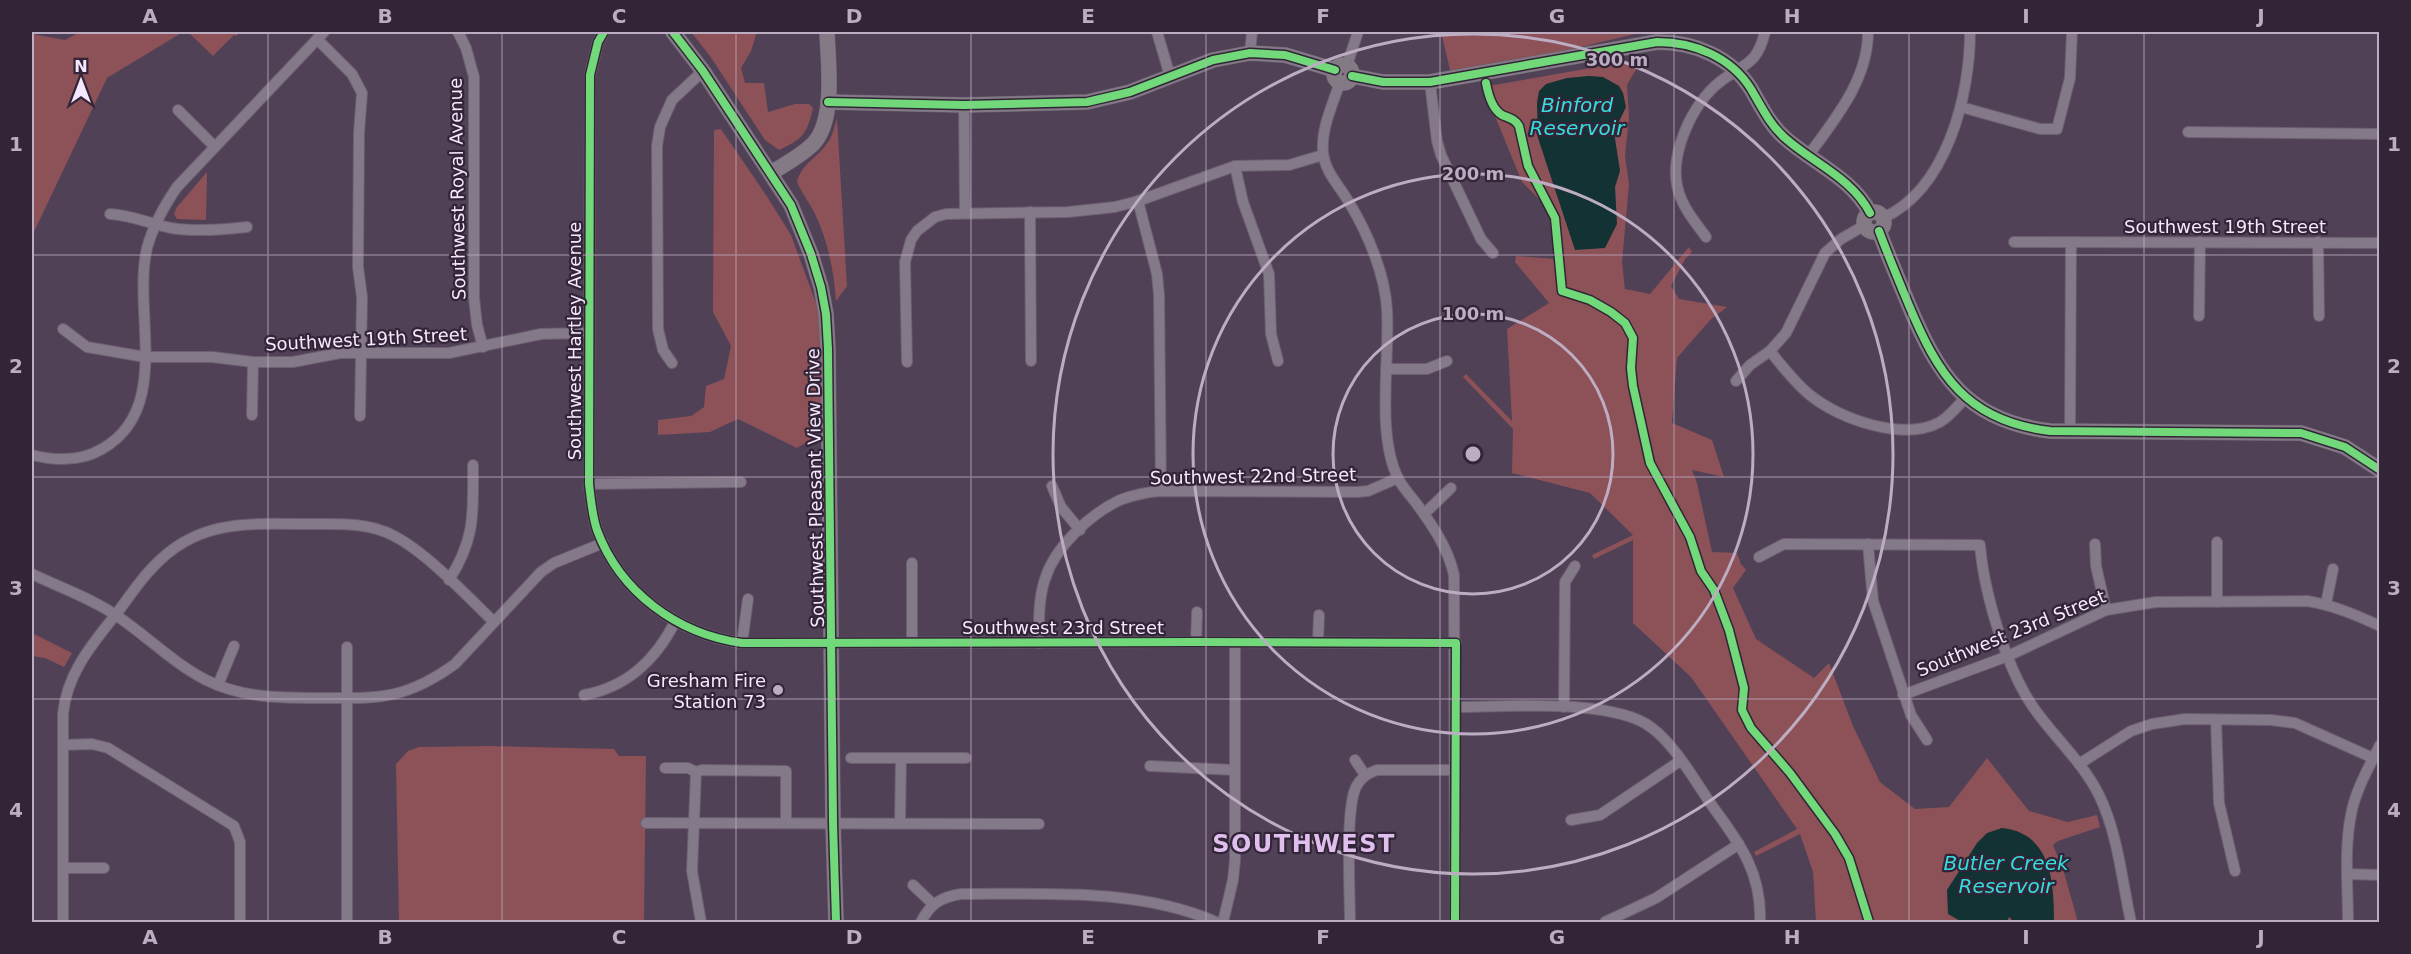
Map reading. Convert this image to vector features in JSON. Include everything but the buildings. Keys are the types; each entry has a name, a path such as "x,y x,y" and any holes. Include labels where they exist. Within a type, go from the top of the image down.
{"street":[{"name":"Southwest Royal Avenue","path":"461,32 470,60 475,94 474,298 477,325 483,347"},
{"name":"Southwest Hartley Avenue","path":"604,32 598,42 590,75 588,333 589,484 592,512 603,543 614,563 632,586 653,606 675,622"},
{"name":"Southwest Pleasant View Drive","path":"673,32 703,71 791,205 818,275 826,314 836,922"},
{"path":"771,173 813,144 822,131 828,106 827,32"},
{"path":"1157,32 1170,76"},
{"path":"1250,53 1252,32"},
{"path":"1358,32 1323,137 1323,155 1330,173 1350,202 1365,233 1383,286 1387,309 1387,429 1390,453 1398,478 1435,530 1451,563 1455,590 1456,643 1455,922"},
{"path":"1706,237 1680,195 1676,178 1684,132 1693,113 1720,82 1749,64 1758,52 1766,32"},
{"path":"1808,156 1846,103 1865,58 1868,32"},
{"path":"1736,381 1750,365 1770,351 1786,333 1825,254 1841,239 1903,208 1924,185 1943,153 1961,106 1968,68 1970,32"},
{"path":"1961,106 2040,129 2057,129 2070,78 2072,32"},
{"path":"32,455 46,459 72,459 96,453 111,444 123,432 139,406 143,393 145,263 155,224 177,187 320,35 352,75 362,93 359,133 358,256 362,297 360,416"},
{"path":"828,106 1088,102 1117,96 1213,60 1250,53 1285,55 1344,73 1390,83 1430,82 1656,37 1701,49 1723,61 1746,82 1776,129 1853,189 1874,222 1929,352 1942,372 1966,397 1982,408 2006,421 2037,429 2301,433 2326,439 2344,447 2379,470"},
{"path":"672,363 663,350 658,329 657,146 664,112 672,100 703,71"},
{"path":"1430,82 1437,141 1441,155 1481,239 1493,254"},
{"path":"964,105 965,212"},
{"path":"178,110 214,146"},
{"path":"2188,132 2379,134"},
{"path":"907,362 905,262 907,251 911,240 926,223 946,213 1090,210 1138,201 1235,166 1289,165 1323,155"},
{"path":"1235,166 1243,202 1269,274 1271,334 1278,361"},
{"path":"1138,201 1157,274 1159,295 1161,491"},
{"path":"1030,212 1031,362"},
{"path":"110,214 127,215 169,228 194,230 248,227"},
{"name":"Southwest 19th Street","path":"2014,242 2379,243"},
{"path":"2070,431 2071,242"},
{"path":"2199,316 2200,242"},
{"path":"2318,242 2319,316"},
{"name":"Southwest 19th Street","path":"63,329 87,347 145,357 212,357 253,362 293,362 340,353 449,353 483,347 513,338 541,334 588,333"},
{"path":"1770,351 1800,386 1822,404 1846,417 1873,425 1917,429 1929,427 1941,422 1966,397"},
{"path":"1386,369 1427,369 1447,361"},
{"path":"252,415 253,362"},
{"path":"449,580 465,552 472,529 473,465"},
{"name":"Southwest 22nd Street","path":"1039,643 1040,596 1056,557 1080,530 1100,513 1120,501 1143,493 1161,491 1357,492 1368,491 1398,478"},
{"path":"589,484 741,482"},
{"path":"1052,486 1061,507 1080,530"},
{"path":"1424,514 1451,488"},
{"path":"63,922 64,708 72,677 83,657 153,566 181,543 212,528 241,524 345,524 385,532 403,541 494,622"},
{"path":"2217,542 2217,602"},
{"path":"32,574 116,615 188,669 218,685 252,696 346,698 394,694 427,681 455,664 528,586 554,563 603,543"},
{"path":"1759,557 1784,544 1980,545 1987,590 2008,656 2029,701 2079,764 2098,793 2109,818 2131,922"},
{"path":"1868,544 1873,601 1911,715 1927,740"},
{"path":"2095,544 2096,566 2106,610"},
{"path":"912,563 912,643"},
{"path":"1564,707 1565,582 1575,566"},
{"path":"2326,604 2333,569"},
{"path":"742,643 748,599"},
{"name":"Southwest 23rd Street","path":"1903,694 2008,656 2106,610 2156,602 2307,601 2326,604 2379,626"},
{"path":"1196,642 1197,612"},
{"path":"1318,642 1319,615"},
{"path":"584,695 604,691 623,683 657,652 675,622"},
{"name":"Southwest 23rd Street","path":"675,622 708,636 742,643 1456,643"},
{"path":"1223,922 1233,880 1235,642"},
{"path":"218,685 234,646"},
{"path":"347,647 347,922"},
{"path":"1455,707 1564,707 1616,712 1640,720 1663,738 1739,844 1757,883 1760,922"},
{"path":"2079,764 2121,736 2152,724 2185,719 2271,720 2295,723 2373,758"},
{"path":"2216,720 2219,803 2235,871"},
{"path":"63,745 92,744 108,748 234,825 240,842 240,922"},
{"path":"2348,922 2351,814 2379,745"},
{"path":"851,758 966,758"},
{"path":"900,823 901,758"},
{"path":"1355,760 1365,775"},
{"path":"1571,820 1600,815 1680,761"},
{"path":"1150,766 1235,770"},
{"path":"666,768 688,768 696,772 702,770 786,771 786,822"},
{"path":"1350,922 1352,802 1356,788 1365,775 1377,770 1455,770"},
{"path":"696,772 693,882 700,909 700,922"},
{"path":"646,823 1040,824"},
{"path":"1605,922 1656,898 1739,844"},
{"path":"63,868 104,868"},
{"path":"2349,874 2379,875"},
{"path":"913,885 933,904"},
{"path":"921,922 933,904 950,896 961,894 1085,894 1133,900 1201,916 1216,922"}],"shaded area":[{"path":"80,32 183,32 107,78 32,236 32,34 65,40"},
{"path":"188,32 241,32 234,35 213,56"},
{"path":"691,32 757,32 751,51 741,68 745,83 764,83 768,112 795,104 809,104 813,108 809,124 803,135 779,150 765,140 710,56"},
{"path":"1441,32 1643,32 1452,78"},
{"path":"1642,59 1627,85 1629,117 1625,156 1629,184 1622,262 1625,289 1650,294 1689,247 1692,252 1685,259 1671,286 1679,299 1727,307 1711,319 1677,358 1672,423 1712,440 1724,477 1692,470 1712,552 1737,553 1746,570 1733,588 1756,639 1814,678 1829,663 1853,726 1880,782 1915,809 1949,807 1987,758 2029,811 2068,822 2097,815 2100,827 2058,841 2053,845 2063,869 2078,922 1816,922 1813,872 1800,834 1756,856 1754,852 1797,829 1691,677 1633,623 1633,540 1594,559 1592,555 1633,535 1590,493 1512,473 1513,429 1463,377 1466,374 1512,421 1507,329 1549,303 1515,262 1516,256 1555,259 1548,208 1522,182 1483,87"},
{"path":"837,119 847,286 836,301 827,246 815,214 797,181 807,164 830,140"},
{"path":"721,129 791,235 820,314 825,410 815,437 797,448 738,419 710,432 658,435 658,420 691,416 704,407 706,386 724,379 731,346 713,312 714,130"},
{"path":"207,172 206,220 177,219 174,214 177,207"},
{"path":"32,633 72,653 64,667 45,658 32,656"},
{"path":"419,747 614,749 619,756 646,756 644,922 399,922 396,764 408,751"}],"water":[{"name":"Binford Reservoir","path":"1603,77 1619,86 1626,107 1614,132 1620,171 1615,187 1617,224 1605,248 1575,250 1538,138 1537,103 1539,91 1546,84 1567,78"},
{"name":"Butler Creek Reservoir","path":"2002,828 2019,832 2031,839 2040,850 2051,877 2054,922 2014,922 2009,917 2007,921 2009,922 1962,922 1948,914 1947,890 1977,843 1987,833"}],"cycle path":[{"path":"604,32 598,42 590,75 589,484 597,530 620,573 636,591 674,620 718,638 742,643 1456,643 1455,922"},
{"path":"673,32 703,71 791,205 811,254 826,314 836,922"},
{"path":"1352,76 1383,82 1430,82 1657,42 1698,48 1733,68 1751,89 1780,133 1843,180 1870,213"},
{"path":"828,102 964,105 1087,102 1130,92 1213,60 1250,53 1285,55 1335,70"},
{"path":"1486,83 1489,96 1496,109 1502,115 1514,120 1519,126 1528,166 1555,218 1562,291 1590,300 1611,312 1625,323 1633,338 1631,368 1633,386 1650,463 1690,537 1701,571 1714,590 1729,630 1744,688 1742,710 1751,728 1790,773 1835,834 1849,858 1869,922"},
{"path":"1879,231 1919,329 1944,373 1976,405 1997,417 2021,426 2050,431 2301,433 2345,447 2380,470"}],"place":[{"name":"Gresham Fire Station 73","path":"778,690"}],"district":[{"name":"SOUTHWEST","path":"1304,844"}]}
